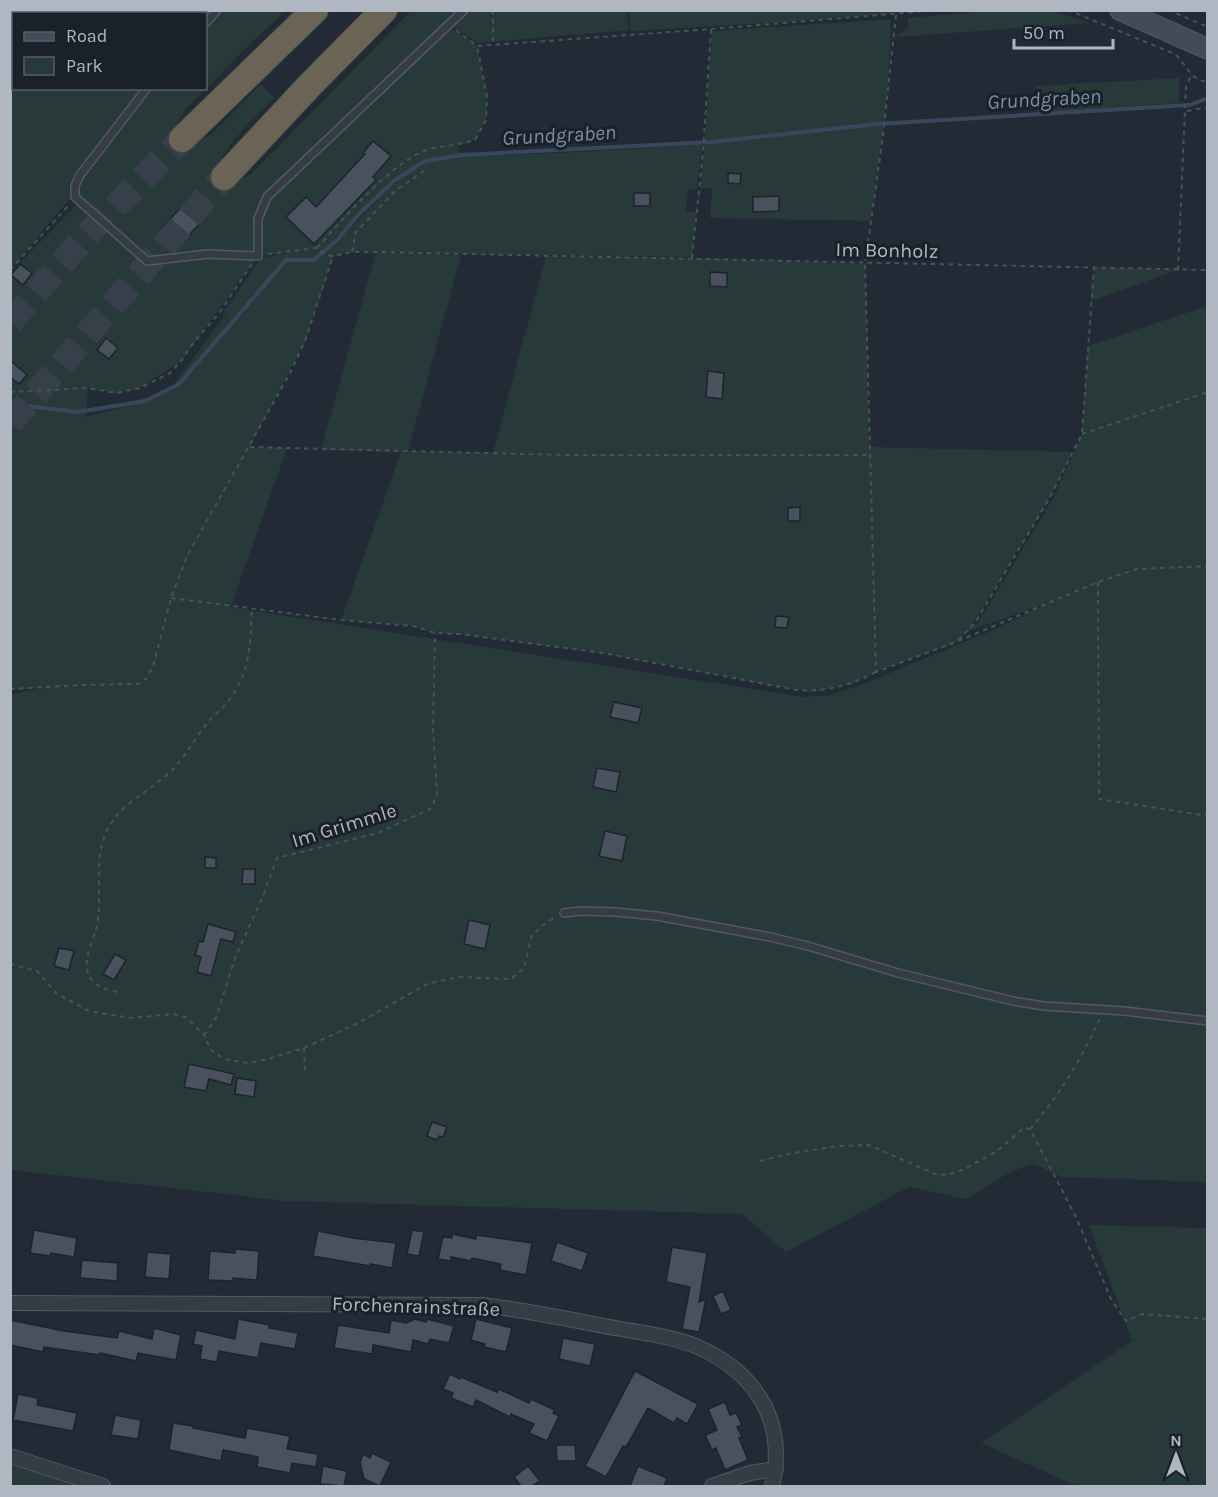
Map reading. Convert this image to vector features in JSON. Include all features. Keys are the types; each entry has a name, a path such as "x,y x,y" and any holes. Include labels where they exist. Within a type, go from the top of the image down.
{"highway":[{"path":"182,139 315,10"},
{"path":"224,177 384,10"}],"main road":[{"path":"1120,10 1208,49"}],"street":[{"name":"Forchenrainstraße","path":"10,1304 482,1305 532,1312 666,1338 696,1346 717,1357 746,1378 758,1393 771,1420 777,1452 772,1486"},
{"path":"10,1456 103,1486"},
{"path":"712,1486 750,1473 776,1469"}],"lane":[{"path":"145,90 80,175 75,186 75,197 147,261 208,254 258,256 258,219 267,197 464,10"},
{"path":"564,913 615,912 688,921 808,946 898,973 1012,1001 1208,1021"}],"path":[{"path":"493,10 494,44"},
{"path":"449,26 477,46 939,10"},
{"path":"1068,10 1175,54 1182,60 1191,76 1208,82"},
{"path":"1167,10 1208,27"},
{"path":"876,672 864,264 884,136 896,15"},
{"path":"693,258 711,29"},
{"path":"10,392 88,388 116,393 140,388 170,373 220,312 258,256 317,248 380,182 401,164 429,149 457,146 475,140 486,120 487,96 477,46"},
{"path":"1178,270 1186,86 1191,76"},
{"path":"1186,111 1208,107"},
{"path":"352,252 356,232 396,190 427,169"},
{"path":"10,270 75,197"},
{"path":"10,689 138,684 147,678 154,663 171,597 187,556 250,447 290,374 305,341 333,256 326,255 317,248"},
{"name":"Im Bonholz","path":"333,256 352,252 1208,270"},
{"path":"956,642 975,623 993,594 1049,499 1082,434 1094,267"},
{"path":"1082,434 1208,392"},
{"path":"250,447 573,455 869,455"},
{"path":"171,597 341,620 413,626 435,633 603,653 816,692 856,682 1098,582 1142,567 1208,566"},
{"path":"1098,582 1099,799 1208,816"},
{"path":"117,992 99,987 89,976 86,964 97,925 101,845 116,816 170,772 242,681 249,655 252,608"},
{"name":"Im Grimmle","path":"204,1035 216,1018 236,958 277,858 378,833 432,808 437,793 433,729 435,633"},
{"path":"10,964 37,971 56,993 89,1011 130,1018 173,1014 186,1017 204,1035 211,1050 225,1059 248,1063 304,1048 360,1022 427,984 458,977 511,980 524,968 532,935 546,922 564,913"},
{"path":"1030,1129 1049,1107 1077,1062 1103,1010"},
{"path":"304,1048 305,1072"},
{"path":"760,1161 816,1149 869,1145 934,1174 948,1175 965,1169 997,1151 1024,1128 1030,1129"},
{"path":"1030,1129 1076,1217 1111,1299 1126,1321 1142,1314 1208,1319"}],"green space":[{"path":"626,10 629,30 478,43 451,25 467,11"},
{"path":"628,10 921,11 631,31"},
{"path":"998,10 1054,11 1090,23 895,37 908,27 908,18"},
{"path":"11,11 209,11 207,13 12,12 12,90 205,90 179,119 178,127 196,142 212,134 261,84 274,98 242,130 222,158 220,166 236,182 251,174 411,11 460,11 449,26 477,46 487,96 486,120 475,140 457,146 462,155 444,158 702,144 697,189 688,189 686,211 696,212 692,257 351,251 333,257 305,341 250,447 287,448 231,606 211,604 804,697 830,695 861,685 998,628 1050,602 966,632 956,642 876,672 856,682 816,692 603,653 459,634 435,633 413,626 341,620 401,452 321,450 376,252 461,255 408,451 493,453 546,256 707,258 865,264 869,447 1073,452 1049,499 971,627 977,624 1054,497 1082,434 1088,346 1207,306 1207,1182 1062,1177 1034,1164 1012,1171 966,1199 909,1187 786,1252 742,1214 286,1201 11,1170 11,694 46,688 11,690 11,272 78,202 75,186 123,119 121,116 74,177 72,196 11,269","holes":["441,158 433,160 396,183 337,241 325,252 323,251 392,180 425,161","293,252 261,258 223,313 226,314 171,388 145,401 86,417 88,388 116,393 140,388 181,361 258,256"]},
{"path":"212,11 285,11 207,88 207,15"},
{"path":"891,19 884,122 705,141 712,31"},
{"path":"1179,78 1179,103 1037,113 1035,86"},
{"path":"884,124 870,221 710,218 712,189 700,188 705,143"},
{"path":"1094,267 1178,270 1091,301"},
{"path":"1089,1225 1207,1228 1207,1486 1076,1486 981,1443 1132,1341"},
{"path":"11,1457 103,1486 11,1486"}],"building":[{"path":"373,141 391,156 373,177 376,180 314,244 286,217 306,197 316,207 365,154 363,153"},
{"path":"728,173 741,174 740,184 728,183"},
{"path":"634,193 650,193 650,206 634,206"},
{"path":"779,196 779,211 753,212 753,197"},
{"path":"183,205 201,222 180,245 162,228"},
{"path":"20,264 32,273 23,285 11,275"},
{"path":"710,272 727,273 727,287 710,286"},
{"path":"106,338 118,348 109,359 97,350"},
{"path":"10,360 27,375 19,384 10,377"},
{"path":"708,371 724,373 722,399 706,397"},
{"path":"800,507 800,521 788,521 788,508"},
{"path":"776,616 789,617 787,628 775,627"},
{"path":"614,702 642,708 638,723 610,717"},
{"path":"597,768 620,772 616,792 593,787"},
{"path":"605,831 627,836 622,861 599,856"},
{"path":"205,857 216,858 216,868 205,868"},
{"path":"243,869 255,869 255,884 242,884"},
{"path":"469,920 490,925 485,949 464,944"},
{"path":"208,924 236,932 233,942 221,939 211,976 197,972 201,957 195,955 199,941 203,942"},
{"path":"59,948 74,951 69,970 54,966"},
{"path":"115,954 126,960 114,980 103,974"},
{"path":"189,1064 234,1074 231,1085 209,1079 206,1091 184,1087"},
{"path":"237,1078 256,1081 254,1097 235,1094"},
{"path":"432,1122 447,1127 443,1137 439,1136 437,1140 427,1136"},
{"path":"34,1230 77,1238 74,1257 51,1253 50,1256 30,1253"},
{"path":"412,1230 424,1232 419,1256 407,1254"},
{"path":"318,1231 396,1243 392,1268 313,1256"},
{"path":"452,1234 476,1239 476,1235 532,1243 526,1275 500,1270 501,1264 472,1258 471,1261 451,1257 451,1261 438,1259 443,1237 452,1238"},
{"path":"557,1242 588,1253 582,1271 551,1261"},
{"path":"672,1247 707,1253 699,1302 706,1299 699,1332 682,1329 690,1287 666,1282"},
{"path":"235,1249 259,1251 257,1280 233,1278 233,1281 208,1280 210,1251 235,1253"},
{"path":"147,1252 171,1254 169,1279 145,1277"},
{"path":"82,1260 118,1263 117,1281 80,1278"},
{"path":"723,1291 731,1310 721,1314 713,1296"},
{"path":"238,1319 298,1333 295,1349 261,1343 258,1358 219,1351 217,1362 200,1359 202,1346 193,1344 196,1330 235,1339"},
{"path":"415,1319 426,1322 427,1319 454,1326 449,1343 430,1339 428,1344 413,1340 411,1352 373,1345 372,1354 334,1348 338,1325 389,1333 391,1320 406,1323"},
{"path":"476,1319 512,1328 506,1352 484,1347 485,1344 471,1340"},
{"path":"10,1320 64,1331 117,1338 119,1331 152,1339 154,1328 181,1335 176,1360 138,1353 136,1361 100,1353 100,1355 44,1347 43,1352 10,1345"},
{"path":"563,1338 595,1344 590,1366 559,1359"},
{"path":"635,1371 698,1404 687,1424 677,1418 674,1423 648,1408 606,1477 585,1466"},
{"path":"450,1374 497,1392 499,1389 529,1403 531,1399 555,1410 553,1413 559,1416 547,1441 529,1433 534,1424 511,1414 510,1417 476,1400 473,1407 451,1398 453,1393 443,1389"},
{"path":"18,1394 38,1398 37,1405 77,1413 73,1431 13,1420"},
{"path":"725,1402 730,1415 736,1413 742,1425 737,1427 748,1460 725,1470 716,1448 712,1450 705,1435 717,1430 708,1409"},
{"path":"115,1415 141,1420 138,1439 111,1435"},
{"path":"173,1423 245,1438 247,1428 290,1436 287,1449 318,1454 316,1467 292,1463 290,1473 257,1467 258,1457 223,1450 221,1461 169,1450"},
{"path":"556,1445 575,1445 576,1461 557,1461"},
{"path":"372,1453 391,1462 380,1486 364,1479 360,1462 363,1454 370,1458"},
{"path":"323,1466 347,1471 344,1486 320,1484"},
{"path":"528,1466 540,1481 532,1486 521,1486 514,1477"},
{"path":"638,1466 667,1478 664,1486 630,1486"}],"waterway":[{"name":"Grundgraben","path":"10,404 78,412 145,401 179,384 286,260 314,260 337,240 359,214 394,181 425,161 462,155 711,142 877,124 1190,105 1208,98"}],"tunnel":[{"path":"10,322 87,235 182,139"},
{"path":"10,423 224,177"}]}
